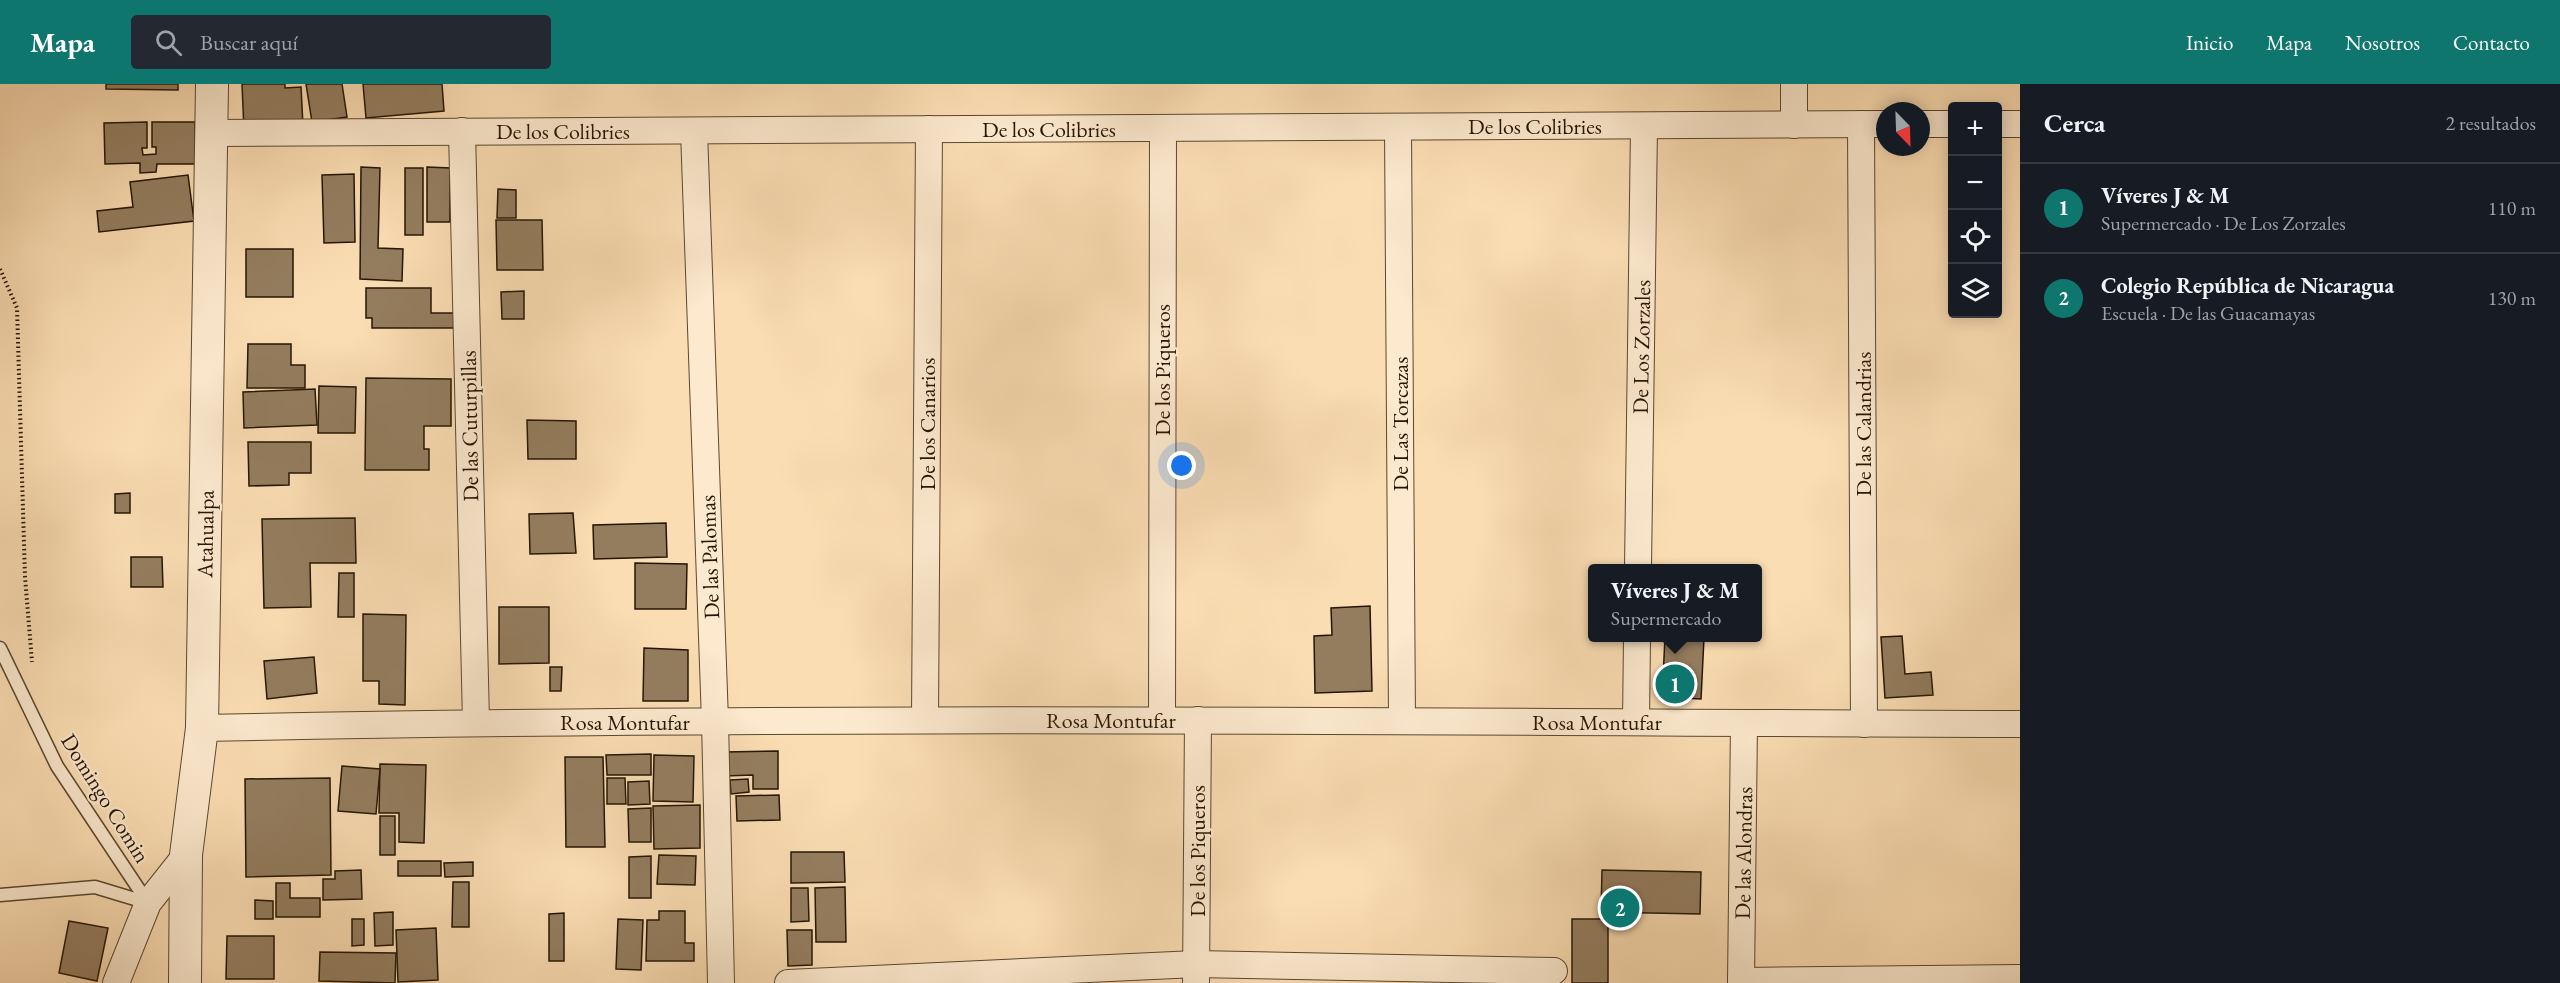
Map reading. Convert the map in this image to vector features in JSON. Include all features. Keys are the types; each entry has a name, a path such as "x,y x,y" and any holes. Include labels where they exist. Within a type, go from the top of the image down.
{"street":[{"name":"Atahualpa","path":"185,983 186,855 202,728 212,84"},
{"path":"1794,84 1794,125"},
{"name":"De los Colibries","path":"213,133 1873,124"},
{"name":"De las Calandrias","path":"1864,724 1873,124"},
{"path":"1930,124 1948,124"},
{"path":"2002,124 2020,124"},
{"name":"De Los Zorzales","path":"1638,564 1644,126"},
{"name":"De Las Torcazas","path":"1398,127 1402,721"},
{"name":"De los Piqueros","path":"1162,128 1162,720"},
{"name":"De los Canarios","path":"925,719 929,129"},
{"name":"De las Cuturpillas","path":"462,131 476,722"},
{"name":"De las Palomas","path":"694,131 715,721 721,983"},
{"path":"1636,722 1637,642"},
{"name":"Rosa Montufar","path":"202,728 476,722 925,719 2020,724"},
{"name":"De los Piqueros","path":"1196,973 1198,720"},
{"name":"De las Alondras","path":"1741,982 1744,723"},
{"path":"116,983 148,903 186,855"},
{"path":"788,983 1196,973 1554,971"},
{"path":"1741,982 2020,978"}],"lane":[{"name":"Domingo Comin","path":"0,648 57,766 148,903"},
{"path":"0,895 96,887 148,903"}],"path":[{"path":"0,269 17,308 25,577 33,651 29,705"}],"building":[{"path":"106,84 178,84 178,90 106,89"},
{"path":"242,84 285,84 285,88 301,87 303,126 244,130"},
{"path":"306,84 342,84 347,117 312,122"},
{"path":"363,84 442,84 444,111 366,118"},
{"path":"147,122 147,148 142,148 143,155 156,154 156,147 152,147 152,122 195,122 196,164 157,164 156,172 140,173 140,163 105,164 104,123"},
{"path":"361,167 380,168 378,248 403,249 402,281 360,279"},
{"path":"427,167 450,168 450,222 427,222"},
{"path":"405,168 423,168 423,235 405,235"},
{"path":"354,174 355,242 324,243 322,175"},
{"path":"188,175 194,221 99,232 97,211 133,207 130,182"},
{"path":"498,189 516,190 516,218 497,218"},
{"path":"496,220 542,220 543,270 497,270"},
{"path":"246,249 293,249 293,297 246,297"},
{"path":"366,288 431,288 431,313 454,313 454,328 372,328 372,318 366,318"},
{"path":"524,291 524,319 502,319 501,292"},
{"path":"248,344 291,344 291,365 305,365 305,388 247,388"},
{"path":"366,378 451,379 451,426 424,426 424,449 429,449 429,470 365,470"},
{"path":"319,386 356,387 355,433 318,433"},
{"path":"315,389 317,425 244,428 243,392"},
{"path":"527,420 576,421 576,459 528,459"},
{"path":"248,442 311,442 311,473 289,473 289,485 249,486"},
{"path":"130,493 130,513 115,513 115,494"},
{"path":"573,513 576,553 530,554 529,514"},
{"path":"355,518 356,563 310,563 311,607 264,608 262,519"},
{"path":"666,523 667,557 594,559 593,525"},
{"path":"131,557 162,557 163,587 131,587"},
{"path":"635,563 687,564 686,609 635,609"},
{"path":"339,573 354,573 354,617 338,617"},
{"path":"1370,606 1372,691 1315,693 1314,636 1332,635 1331,608"},
{"path":"499,607 549,607 549,663 499,664"},
{"path":"363,614 406,615 405,705 379,704 379,681 363,681"},
{"path":"1902,636 1905,674 1931,672 1933,695 1885,698 1881,637"},
{"path":"1665,642 1704,642 1701,699 1662,697"},
{"path":"644,648 688,650 688,701 643,701"},
{"path":"314,657 317,693 267,699 264,661"},
{"path":"550,667 562,667 561,691 550,691"},
{"path":"778,751 778,789 753,789 753,775 725,776 724,752"},
{"path":"651,754 651,775 607,775 606,755"},
{"path":"654,755 694,756 693,802 653,801"},
{"path":"565,757 603,757 605,847 566,847"},
{"path":"380,764 426,765 424,843 399,842 399,813 379,813"},
{"path":"342,766 380,769 376,814 338,811"},
{"path":"330,778 331,875 246,877 245,779"},
{"path":"607,778 625,778 626,804 607,804"},
{"path":"748,779 749,792 731,794 730,780"},
{"path":"649,781 650,804 628,805 628,782"},
{"path":"779,795 780,820 737,821 736,796"},
{"path":"700,805 700,848 654,849 653,806"},
{"path":"651,808 651,842 629,842 628,809"},
{"path":"380,816 395,816 395,855 380,855"},
{"path":"791,852 844,852 845,882 791,883"},
{"path":"659,855 696,856 695,885 657,884"},
{"path":"651,856 651,898 629,898 629,857"},
{"path":"398,861 441,861 441,876 398,876"},
{"path":"473,862 473,876 445,877 444,863"},
{"path":"361,870 362,899 323,900 323,879 335,879 335,871"},
{"path":"1602,870 1701,872 1700,914 1601,912"},
{"path":"453,882 469,882 469,927 452,927"},
{"path":"276,883 290,883 290,898 320,898 320,917 276,917"},
{"path":"845,887 846,942 816,942 815,888"},
{"path":"791,888 808,888 809,921 791,922"},
{"path":"255,900 273,901 273,919 255,919"},
{"path":"659,911 685,911 685,943 694,943 694,961 646,961 647,920 659,920"},
{"path":"393,912 393,945 375,946 374,913"},
{"path":"564,913 564,961 549,961 549,914"},
{"path":"352,919 364,919 364,945 352,946"},
{"path":"618,919 643,920 641,970 616,969"},
{"path":"1572,919 1608,919 1608,983 1572,983"},
{"path":"69,921 108,928 97,981 59,973"},
{"path":"436,928 438,980 398,982 396,930"},
{"path":"787,930 812,930 812,965 788,966"},
{"path":"227,936 274,936 274,979 226,979"},
{"path":"320,952 396,953 395,983 319,981"}],"place":[{"name":"Víveres J & M","path":"1675,684"},
{"name":"Colegio República de Nicaragua","path":"1620,908"}]}
